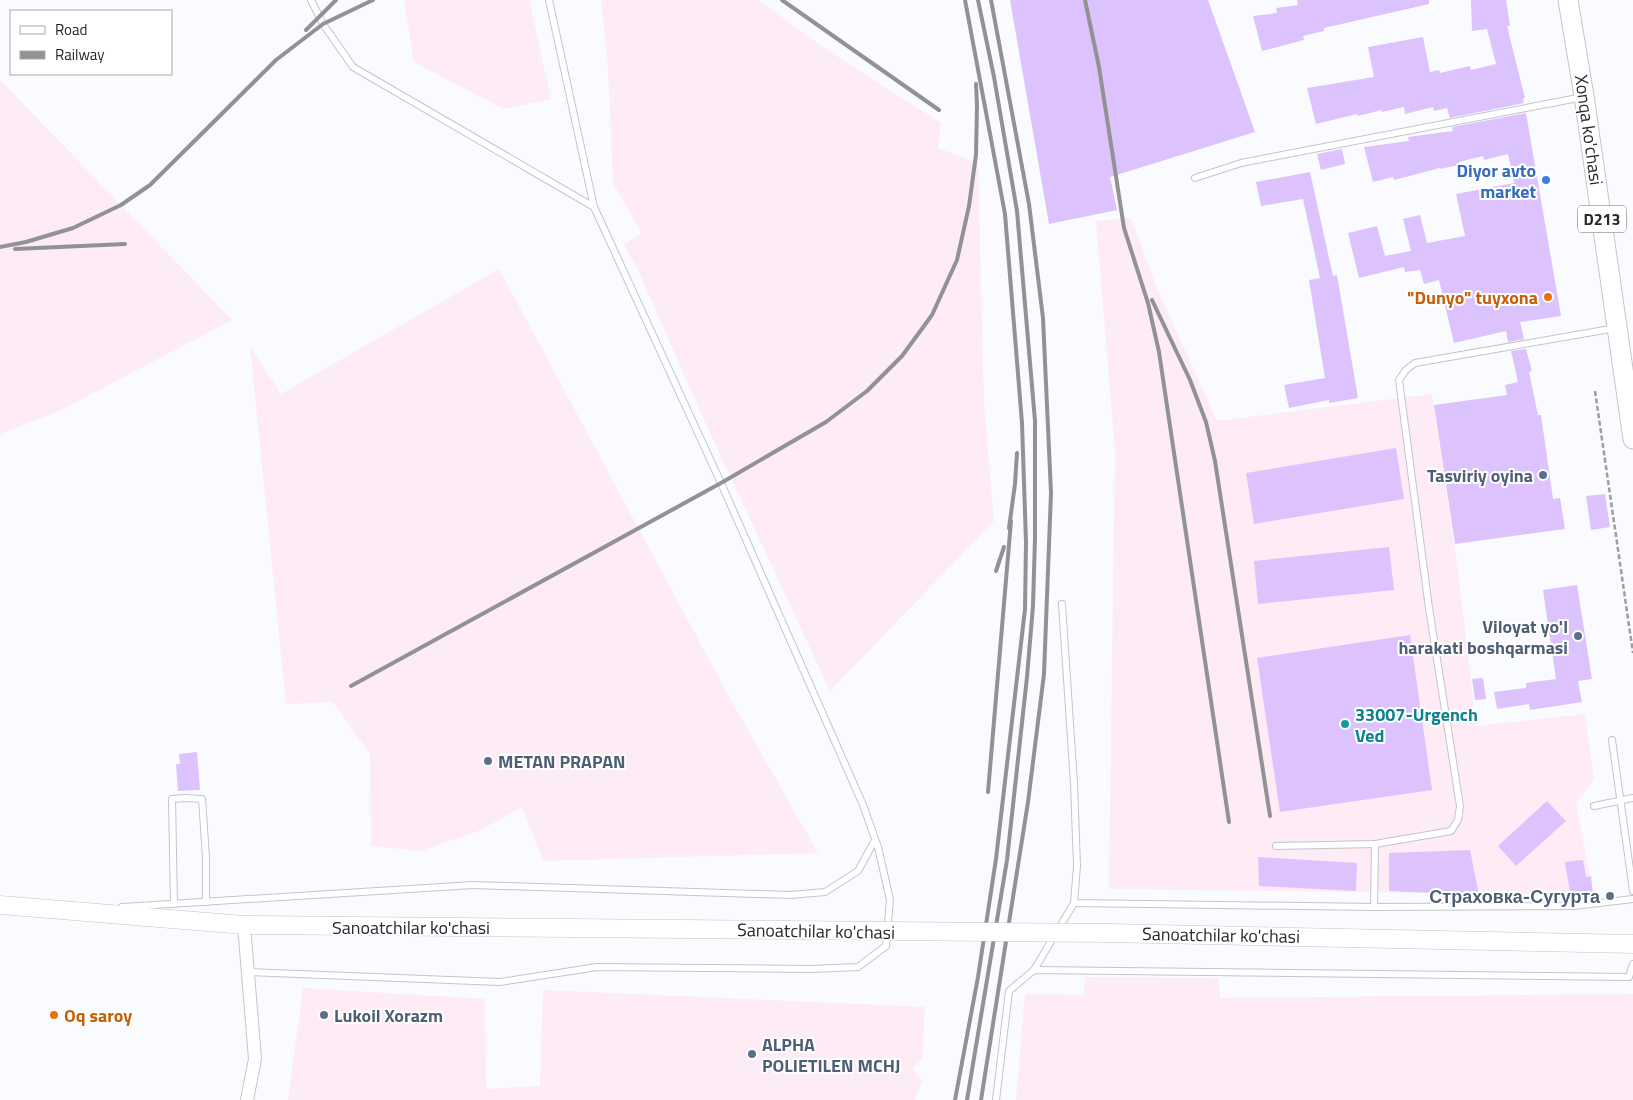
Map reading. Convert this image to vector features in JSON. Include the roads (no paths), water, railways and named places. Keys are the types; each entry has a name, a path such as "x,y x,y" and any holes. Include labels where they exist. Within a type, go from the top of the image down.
{"main road":[{"name":"Xonqa ko'chasi","path":"1568,0 1584,96 1633,439"},
{"name":"Sanoatchilar ko'chasi","path":"0,905 244,925 1108,933 1633,944"}],"street":[{"path":"244,925 254,1059 247,1100"}],"lane":[{"path":"310,0 323,24 353,67 594,207"},
{"path":"249,972 500,982 596,967 802,969 858,967 886,946 890,900 875,840 862,805 721,483 594,207 550,0"},
{"path":"1195,178 1241,163 1584,96"},
{"path":"1276,846 1375,844 1451,831 1458,820 1460,806 1429,608 1399,380 1415,362 1617,327"},
{"path":"996,1100 1009,990 1034,970 1074,903 1077,866 1074,783 1062,604"},
{"path":"1612,740 1633,891"},
{"path":"174,904 172,799 186,798 202,799 206,857 206,902"},
{"path":"1594,806 1633,798"},
{"path":"65,911 473,885 790,895 826,892 858,871 875,840"},
{"path":"1374,907 1375,844"},
{"path":"1074,903 1374,907 1574,906 1633,899"},
{"path":"1034,970 1629,977 1633,964"}],"railway":[{"path":"306,30 336,0"},
{"path":"0,247 26,242 73,228 121,205 150,185 276,60 323,24 373,0"},
{"path":"782,0 939,110"},
{"path":"955,1100 978,977 996,859 1025,609 1026,542 1022,423 1005,214 965,0"},
{"path":"967,1100 1007,860 1027,677 1033,606 1035,538 1035,421 1017,211 994,77 978,0"},
{"path":"981,1100 1028,802 1044,674 1051,493 1043,318 1029,204 991,0"},
{"path":"1085,0 1099,67 1124,228 1148,303 1159,352 1229,822"},
{"path":"351,686 721,483 826,422 867,391 902,356 932,315 957,260 969,206 976,155 976,84"},
{"path":"15,249 125,244"},
{"path":"1152,300 1190,380 1206,422 1215,461 1270,816"},
{"path":"1009,528 1017,453"},
{"path":"988,792 1011,521"},
{"path":"996,571 1004,547"}],"place":[{"name":"Diyor avto market","path":"1546,180"},
{"name":"\"Dunyo\" tuyxona","path":"1548,297"},
{"name":"Tasviriy oyina","path":"1543,475"},
{"name":"Viloyat yo'l harakati boshqarmasi","path":"1578,636"},
{"name":"33007-Urgench Ved","path":"1345,724"},
{"name":"METAN PRAPAN","path":"488,761"},
{"name":"Страховка-Сугурта","path":"1610,896"},
{"name":"Oq saroy","path":"54,1015"},
{"name":"Lukoil Xorazm","path":"324,1015"},
{"name":"ALPHA POLIETILEN MCHJ","path":"752,1054"}]}
